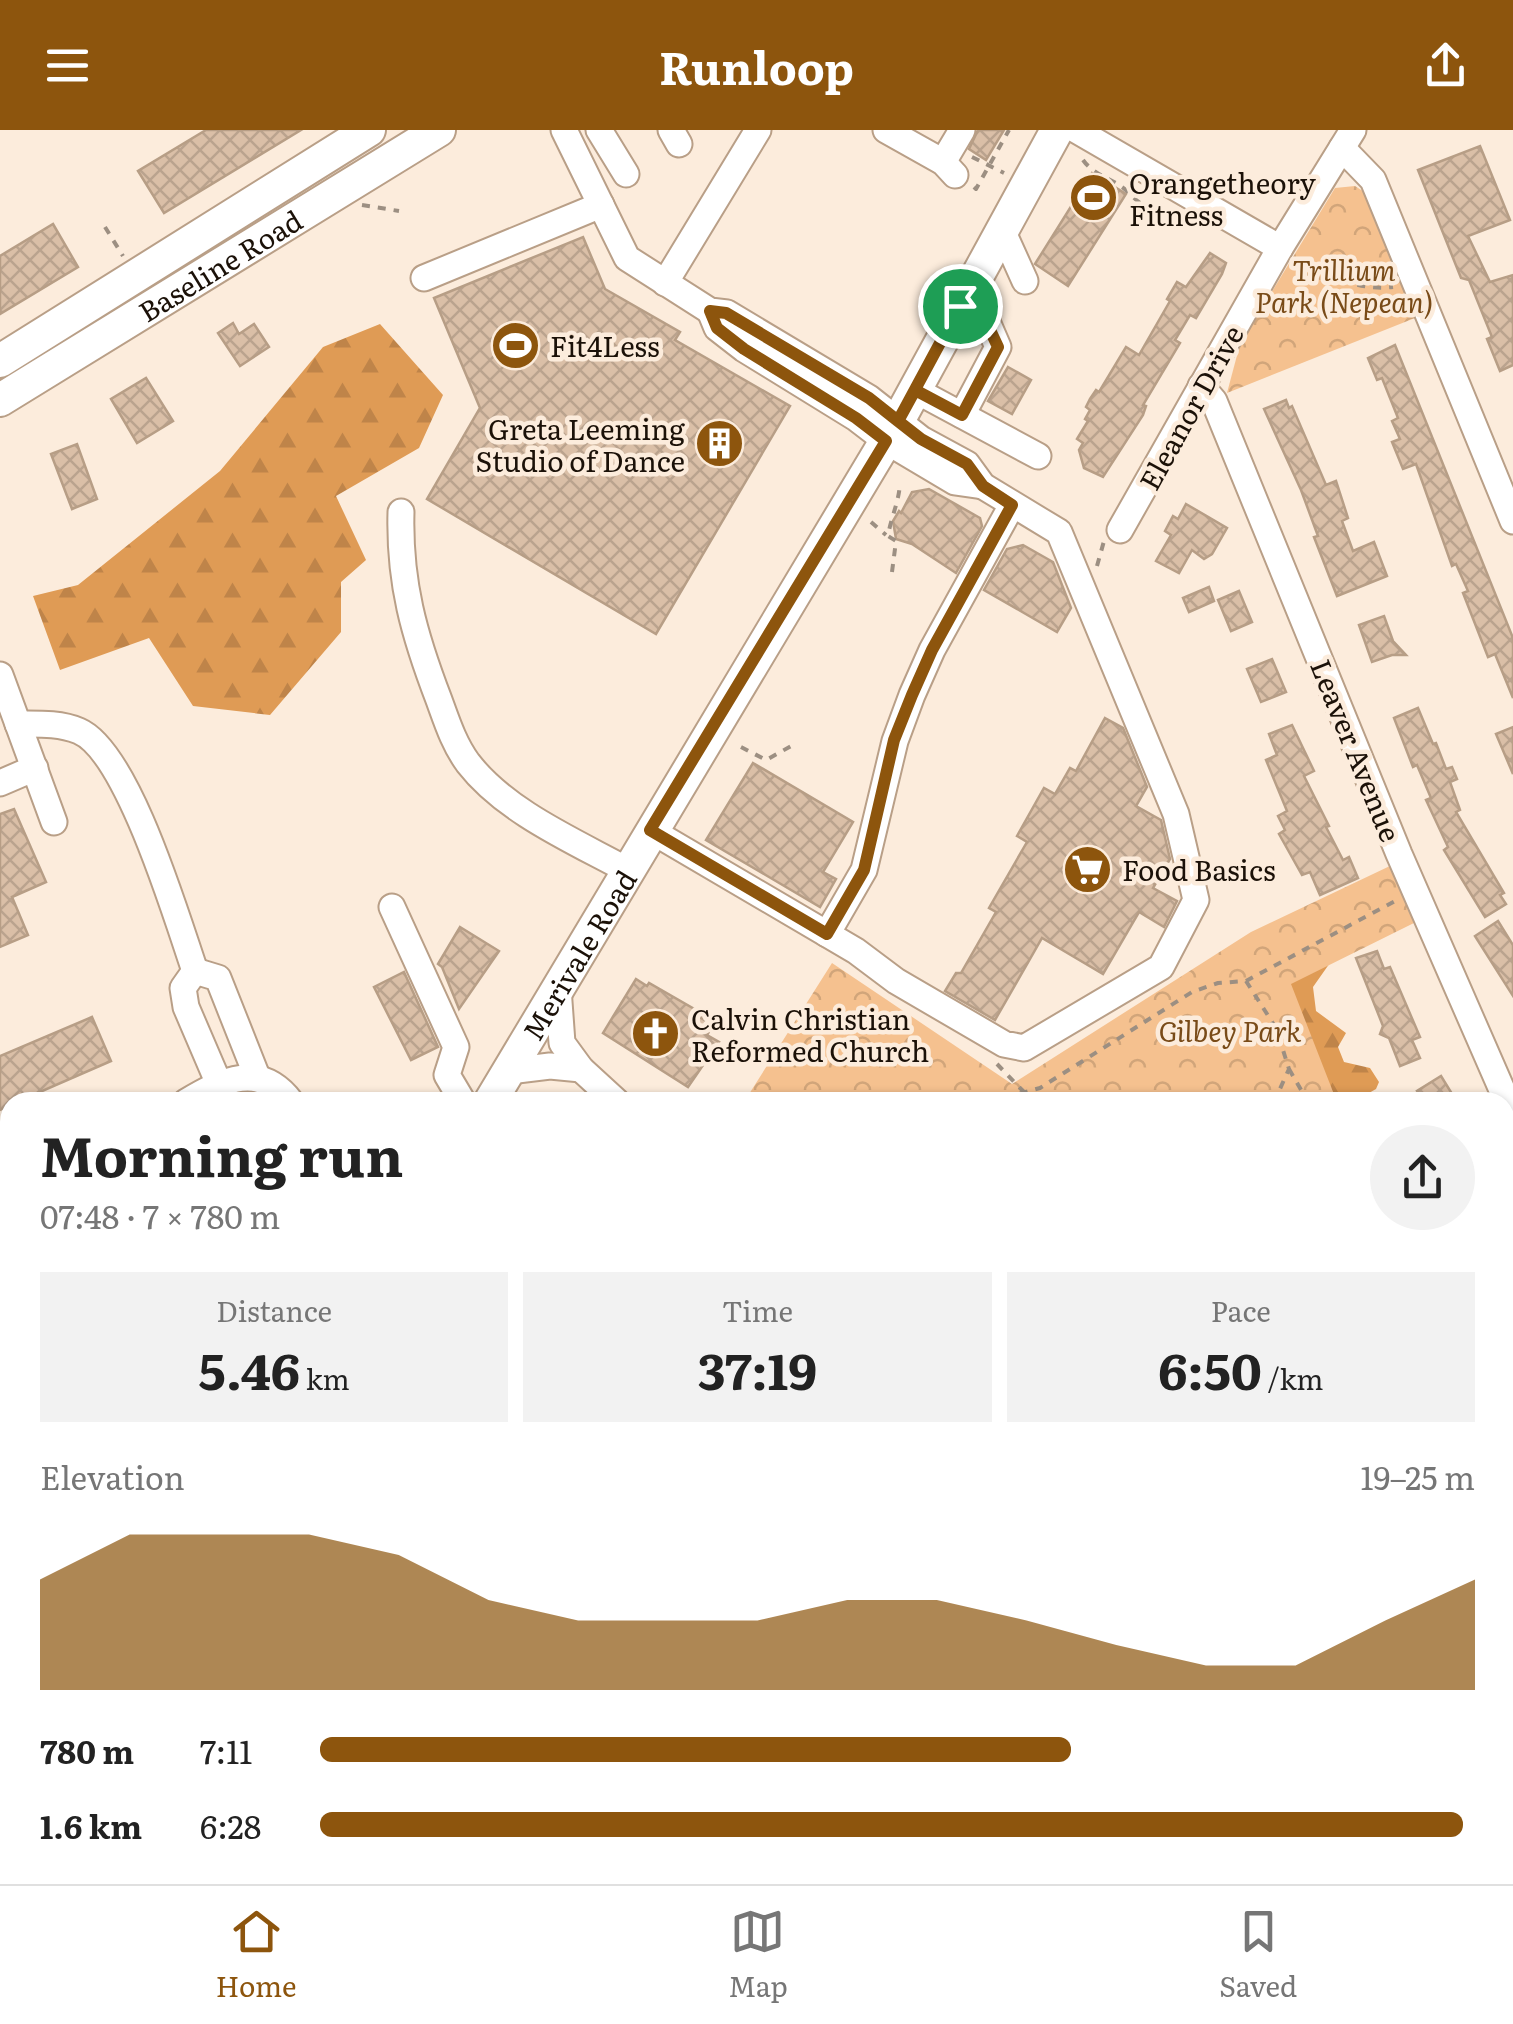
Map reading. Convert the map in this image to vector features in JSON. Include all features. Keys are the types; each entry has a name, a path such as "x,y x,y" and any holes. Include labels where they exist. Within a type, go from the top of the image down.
{"main road":[{"name":"Baseline Road","path":"0,400 439,130"},
{"name":"Merivale Road","path":"496,1092 892,431 1057,130"},
{"name":"Baseline Road","path":"0,361 354,134"},
{"path":"354,134 370,171"}],"street":[{"path":"564,130 626,258 710,311 717,328 750,340 856,418 892,431 955,482 983,486 1059,532 1176,814 1196,900 1161,968 1024,1048 1004,1044 650,830"},
{"path":"599,130 626,174"},
{"path":"666,284 758,130"},
{"path":"902,133 955,159"},
{"path":"1347,139 1373,180 1513,521"},
{"name":"Eleanor Drive","path":"1120,530 1280,248 1347,139"},
{"path":"1078,143 1280,248"},
{"path":"424,278 601,204"},
{"path":"983,265 1025,281 1002,230"},
{"path":"960,306 984,317 998,347 962,415"},
{"name":"Leaver Avenue","path":"1201,386 1214,401 1503,1092"},
{"path":"915,390 1038,456"},
{"path":"827,934 864,870 894,740 912,695 932,650 1012,505"},
{"path":"401,512 403,582 410,616 462,753 506,797 551,829 628,870"},
{"path":"0,675 54,822"},
{"path":"18,724 53,724 82,732 106,754 154,850 195,971"},
{"path":"0,783 35,768"},
{"path":"392,907 456,1046 446,1075 457,1092"},
{"path":"195,971 218,978 258,1080"},
{"path":"195,971 184,988 186,1007 219,1084"},
{"path":"558,988 562,1043 606,1092"},
{"path":"508,1071 550,1066 581,1068"},
{"path":"204,1092 219,1084 247,1078 268,1081 284,1092"}],"path":[{"path":"955,159 976,189 1010,130"},
{"path":"1078,143 1093,172 1148,208"},
{"path":"955,159 1004,173"},
{"path":"352,203 399,211"},
{"path":"106,227 123,256"},
{"path":"1280,248 1346,284 1376,289 1418,284"},
{"path":"888,536 890,520 899,502 900,483"},
{"path":"871,522 896,541 892,572"},
{"path":"1097,576 1096,564 1109,529 1120,530"},
{"path":"741,747 766,760 792,745"},
{"path":"1025,1092 1040,1088 1192,992 1218,983 1246,981 1390,901 1420,901"},
{"path":"1246,981 1276,1028 1290,1070 1302,1092"},
{"path":"1279,1092 1290,1070"}],"green space":[{"name":"Trillium Park (Nepean)","path":"1355,186 1372,197 1420,316 1227,393 1240,344 1335,188"},
{"path":"380,324 443,395 419,448 336,496 366,560 341,582 341,632 270,715 193,706 149,638 60,670 33,596 78,585 220,471 323,347"},
{"name":"Gilbey Park","path":"1392,865 1418,921 1291,984 1333,1092 750,1092 832,963 1012,1084 1251,932"},
{"path":"1332,960 1313,987 1316,1011 1346,1033 1338,1047 1344,1062 1370,1068 1379,1082 1376,1089 1194,1092 1203,1005"}],"building":[{"path":"206,130 301,130 164,213 138,171"},
{"path":"978,130 1004,130 986,160 969,149"},
{"path":"1480,146 1510,220 1468,236 1490,282 1513,275 1513,365 1500,371 1487,339 1492,337 1469,280 1461,278 1418,170"},
{"path":"1092,173 1126,194 1068,286 1035,264"},
{"path":"53,224 78,267 0,314 0,256"},
{"path":"583,237 605,289 680,332 675,340 790,406 656,634 427,499 480,408 434,298"},
{"path":"1210,253 1226,263 1222,274 1196,318 1190,315 1175,340 1180,343 1143,405 1143,415 1103,477 1084,468 1079,450 1083,443 1077,439 1088,421 1085,419 1090,410 1086,407 1090,399 1096,390 1099,392 1126,347 1139,355 1177,282 1186,287"},
{"path":"233,323 239,334 254,324 269,347 240,366 218,333"},
{"path":"1395,345 1513,638 1513,698 1495,654 1488,657 1463,593 1468,591 1456,564 1452,566 1416,464 1403,469 1392,442 1400,439 1392,421 1398,418 1382,378 1377,380 1368,358"},
{"path":"1008,367 1031,380 1012,414 988,401"},
{"path":"146,378 173,421 137,443 111,399"},
{"path":"1286,400 1326,485 1336,481 1348,518 1342,521 1353,551 1374,542 1387,576 1337,596 1301,490 1264,409"},
{"path":"77,444 97,499 72,509 51,454"},
{"path":"929,489 980,518 982,526 956,573 912,544 896,539 893,521 899,511 912,492"},
{"path":"1186,504 1227,528 1212,554 1204,559 1192,550 1179,573 1156,561 1171,535 1165,531"},
{"path":"1023,545 1053,562 1071,608 1057,632 984,590 1007,549"},
{"path":"1209,587 1214,601 1189,612 1183,598"},
{"path":"1239,591 1252,622 1231,631 1218,600"},
{"path":"1384,616 1393,641 1406,655 1372,662 1359,625"},
{"path":"1272,659 1286,692 1261,702 1247,669"},
{"path":"1418,708 1446,769 1452,767 1457,779 1450,782 1460,810 1456,812 1504,893 1500,895 1506,904 1485,917 1444,850 1448,847 1426,800 1431,798 1417,765 1413,767 1394,718"},
{"name":"Food Basics","path":"1105,718 1123,728 1147,787 1136,806 1161,820 1170,859 1153,888 1177,901 1164,927 1139,912 1103,974 1042,938 995,1020 945,991 956,973 961,973 996,912 989,908 1027,842 1017,836 1044,788 1055,794 1070,768 1076,771"},
{"path":"1292,725 1314,771 1304,776 1329,826 1326,827 1343,860 1349,857 1358,878 1320,895 1310,872 1302,875 1279,834 1285,830 1278,816 1287,811 1266,760 1277,755 1269,734"},
{"path":"1513,727 1513,774 1496,734"},
{"path":"753,763 853,822 823,872 836,879 820,907 706,840"},
{"path":"14,809 46,882 12,897 28,935 0,947 0,814"},
{"path":"1498,921 1513,945 1513,996 1475,936"},
{"path":"460,927 499,951 459,1009 438,964"},
{"path":"1377,951 1384,969 1390,967 1420,1037 1412,1040 1420,1058 1400,1066 1389,1038 1380,1034 1383,1026 1356,958"},
{"path":"404,972 438,1047 411,1060 374,987"},
{"name":"Calvin Christian Reformed Church","path":"636,979 703,1014 701,1018 713,1025 707,1035 719,1042 688,1087 603,1033"},
{"path":"92,1017 111,1061 40,1092 0,1092 0,1056"},
{"path":"1441,1076 1451,1092 1418,1092"}],"place":[{"name":"Orangetheory Fitness","path":"1094,198"},
{"name":"Fit4Less","path":"515,345"},
{"name":"Greta Leeming Studio of Dance","path":"720,444"},
{"name":"Food Basics","path":"1087,869"},
{"name":"Calvin Christian Reformed Church","path":"656,1034"}],"route":[{"path":"960,306 898,421 869,398 726,313 710,311 717,328 744,349 886,441 650,830 827,934 864,870 894,740 912,695 932,650 1012,505 983,486 967,464 921,439 898,421 915,390 962,415 998,347 984,317 960,306"}]}
